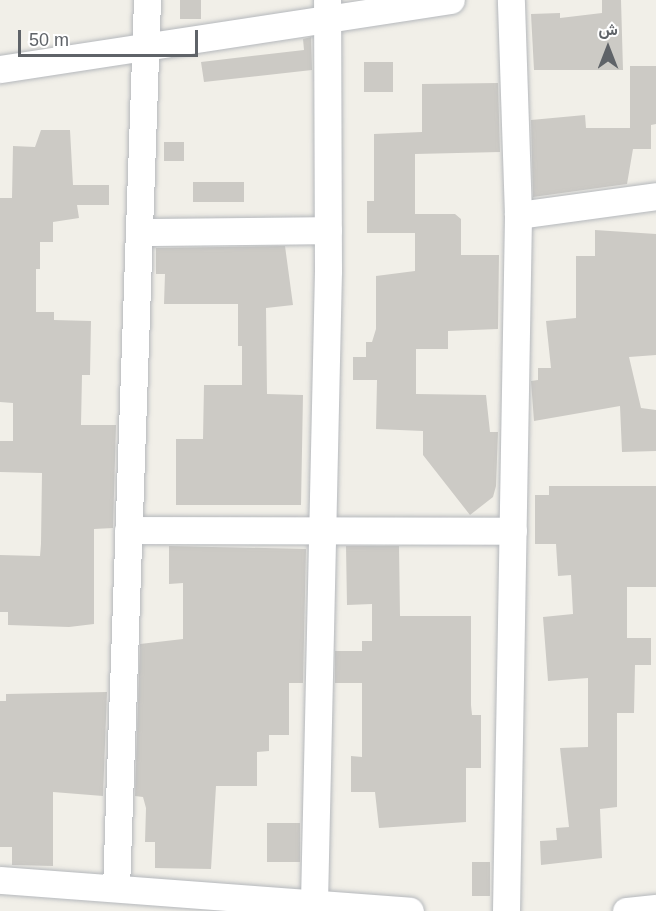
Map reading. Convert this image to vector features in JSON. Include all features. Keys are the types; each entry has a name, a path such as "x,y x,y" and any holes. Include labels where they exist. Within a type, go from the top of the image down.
{"street":[{"path":"116,888 148,49 147,0"},
{"path":"0,69 148,49 327,10 452,0"},
{"path":"506,911 518,215 511,0"},
{"path":"314,902 319,528 328,230 327,10"},
{"path":"518,215 656,196"},
{"path":"141,232 328,230"},
{"path":"128,530 319,528 513,531"},
{"path":"0,880 410,911"},
{"path":"626,911 656,908"}],"building":[{"path":"180,0 201,0 201,19 180,19"},
{"path":"602,0 621,0 623,70 534,70 531,14 560,13 560,18 602,13"},
{"path":"311,37 312,70 204,82 201,62 304,50 303,39"},
{"path":"364,62 393,62 393,92 364,92"},
{"path":"630,66 656,66 656,124 651,125 651,149 633,149 627,184 533,197 531,120 585,115 586,128 630,128"},
{"path":"498,83 500,152 415,154 415,214 455,214 461,219 461,255 499,255 498,329 448,331 448,349 416,349 416,394 486,395 490,432 498,432 496,486 493,497 470,515 423,455 423,431 376,429 377,380 353,380 353,357 366,357 366,342 372,342 376,329 376,276 415,271 415,233 367,233 367,201 374,201 374,134 422,132 422,84"},
{"path":"41,130 70,130 73,185 109,185 109,205 77,205 79,218 53,222 53,242 40,242 40,269 36,269 36,312 54,312 54,320 91,321 90,375 82,375 81,425 116,425 113,528 94,529 94,624 69,627 8,625 8,612 0,612 0,555 40,556 42,473 0,472 0,441 13,441 13,403 0,402 0,198 12,198 13,146 35,147"},
{"path":"164,142 184,142 184,161 164,161"},
{"path":"193,182 244,182 244,202 193,202"},
{"path":"595,230 656,234 656,355 629,357 641,408 656,410 656,451 622,452 620,406 534,421 531,381 538,380 538,368 551,368 546,321 576,318 576,256 595,256"},
{"path":"285,246 293,305 266,308 267,394 303,395 301,505 176,505 176,439 203,439 204,385 242,385 242,346 238,346 238,304 164,304 165,274 156,274 156,248"},
{"path":"549,486 656,486 656,587 627,587 627,638 651,638 651,665 635,665 634,713 617,713 617,807 600,809 602,858 541,865 540,841 557,840 556,828 569,827 560,748 588,747 588,678 548,681 543,617 573,614 571,575 558,576 556,544 535,544 535,495 549,495"},
{"path":"169,546 306,549 303,683 289,683 289,735 269,735 269,751 257,752 257,786 216,786 211,869 155,868 155,842 145,842 146,808 143,797 135,796 140,644 183,639 183,583 169,584"},
{"path":"346,546 399,546 400,616 471,616 471,705 472,715 481,715 481,768 466,768 466,822 379,828 375,792 351,792 351,756 362,757 362,683 335,683 335,651 362,651 362,641 372,641 372,604 347,605"},
{"path":"107,692 103,796 53,792 53,866 12,865 12,847 0,847 0,701 6,701 6,694"},
{"path":"267,823 300,823 300,862 267,862"},
{"path":"472,862 490,862 490,896 472,896"}]}
